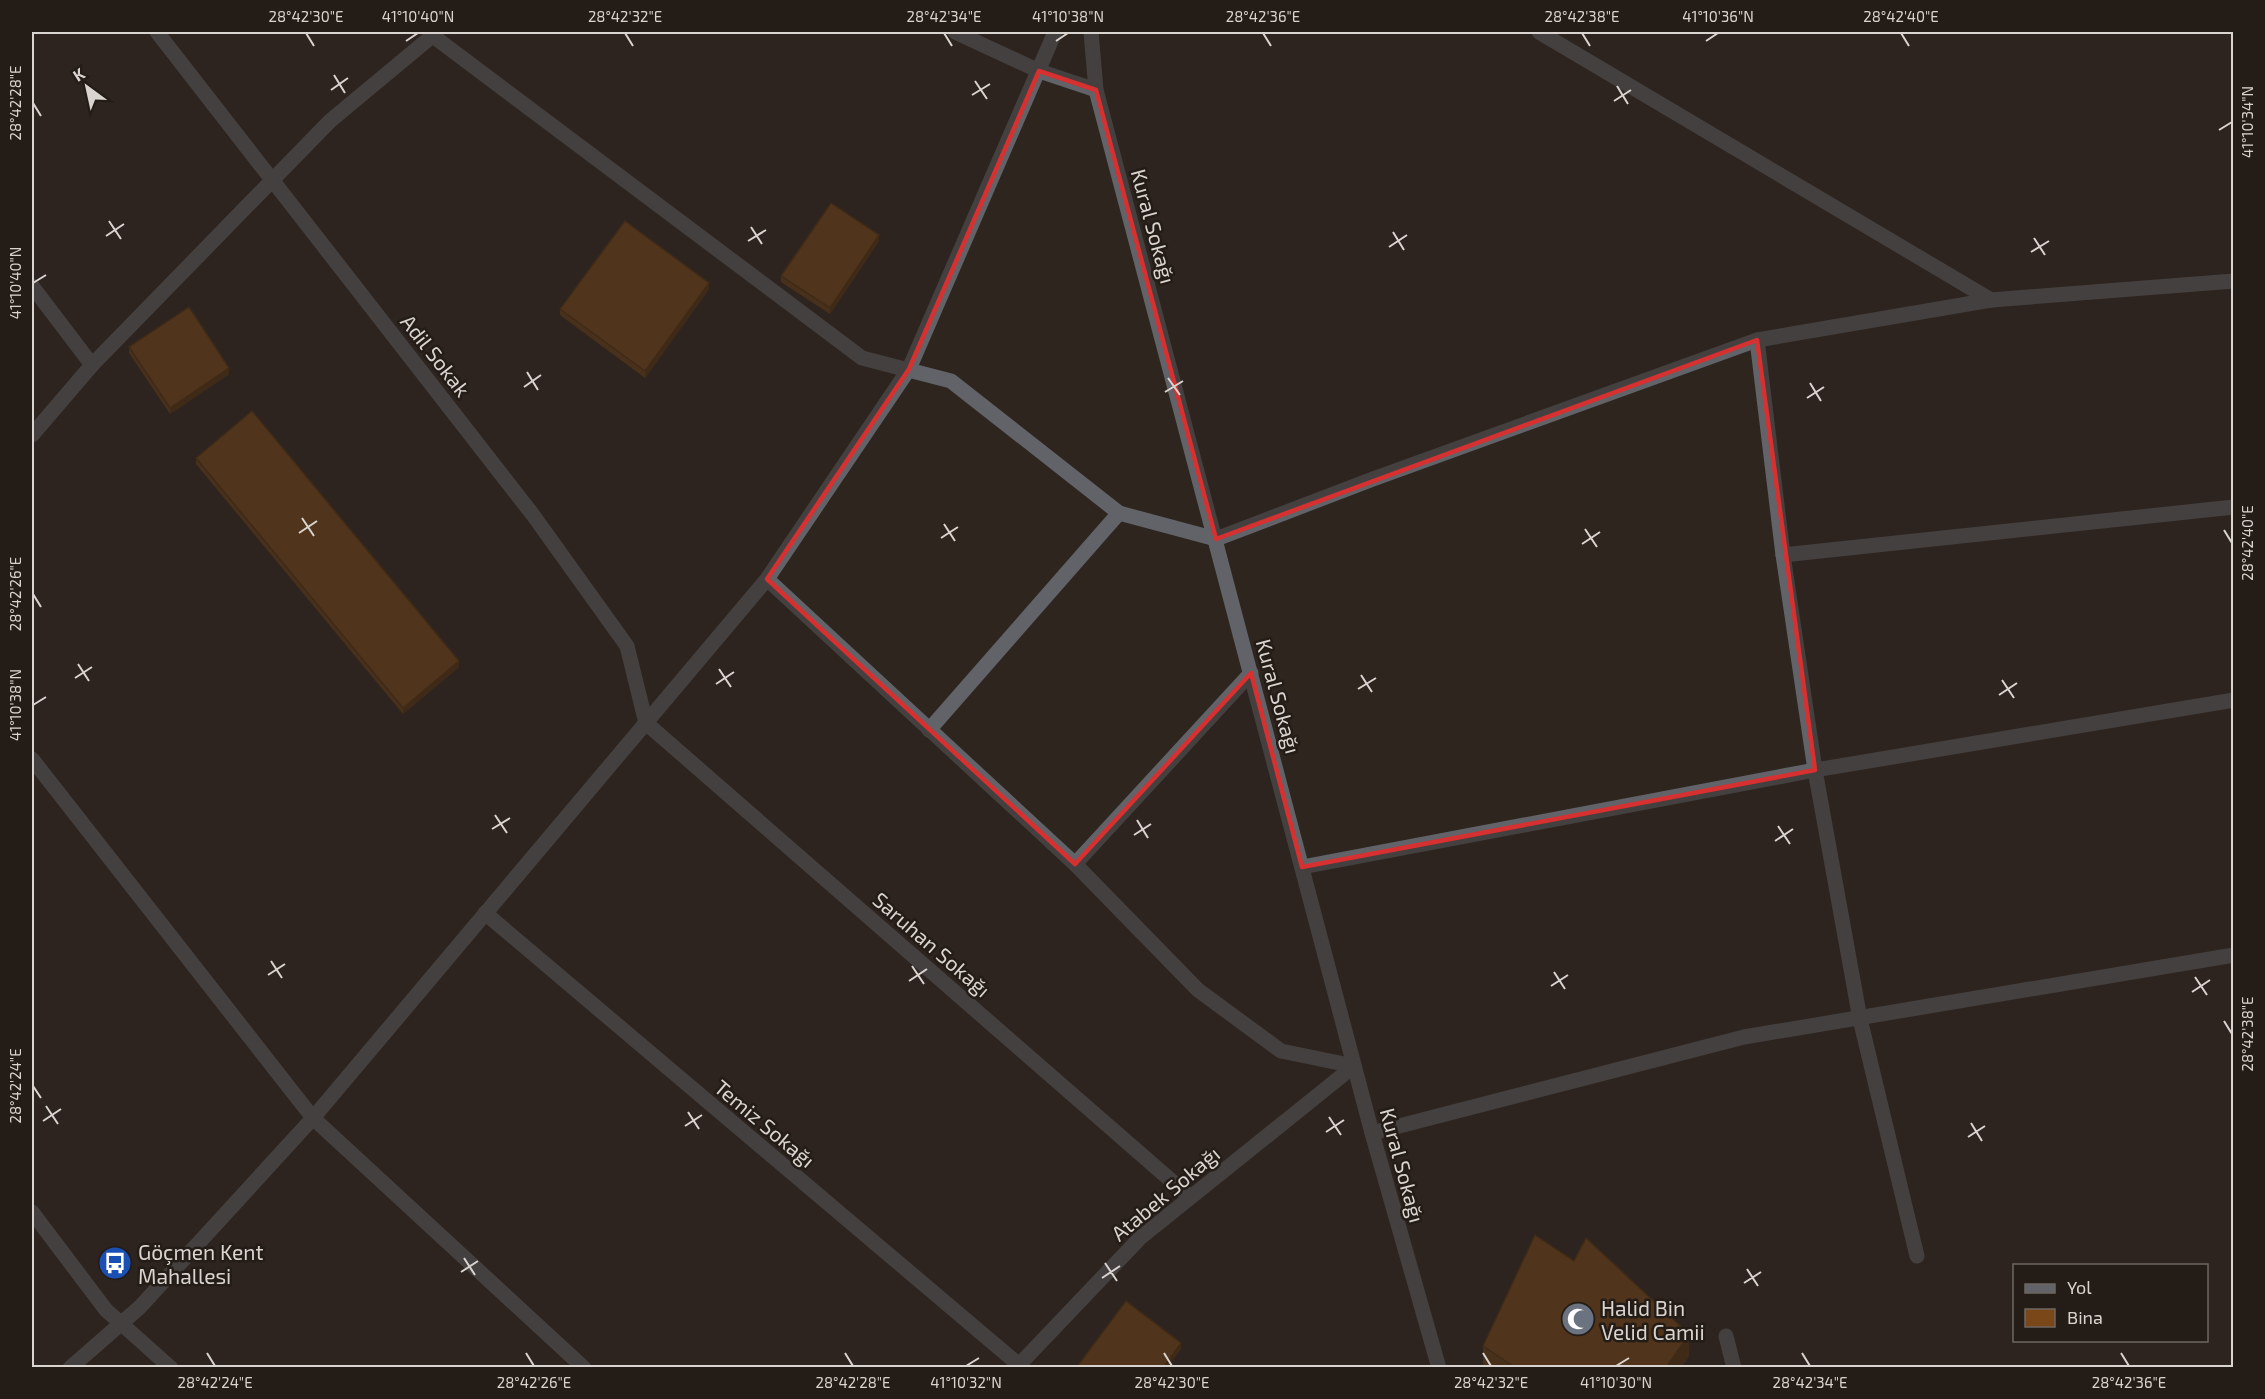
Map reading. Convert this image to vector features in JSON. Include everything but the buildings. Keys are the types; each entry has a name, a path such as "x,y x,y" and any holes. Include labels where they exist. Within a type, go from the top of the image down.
{"street":[{"name":"Adil Sokak","path":"157,32 533,515 627,645 646,723"},
{"path":"955,32 1039,71 1096,90"},
{"path":"70,1368 140,1307 313,1118 767,579 909,369 1055,32"},
{"name":"Kural Sokağı","path":"1091,32 1096,90 1354,1066 1439,1368"},
{"path":"1539,32 1991,300"},
{"path":"32,435 92,365 330,120 435,34 862,358 951,381 1119,513 1216,539 1373,479 1757,340 1991,300 2234,281"},
{"path":"32,286 92,365"},
{"path":"1757,340 1783,555 1815,770 1860,1019 1917,1256"},
{"path":"1783,555 2234,507"},
{"path":"929,730 1119,513"},
{"path":"767,579 1075,864 1198,990 1281,1051 1354,1066"},
{"path":"1075,864 1251,673"},
{"path":"1302,867 1815,770 2234,700"},
{"name":"Saruhan Sokağı","path":"646,723 1190,1197"},
{"path":"32,759 313,1118 584,1368"},
{"name":"Temiz Sokağı","path":"485,914 1017,1366"},
{"path":"1372,1133 1744,1037 2234,955"},
{"name":"Atabek Sokağı","path":"1017,1366 1140,1238 1354,1066"},
{"path":"32,1212 106,1310 171,1368"},
{"path":"1726,1336 1734,1368"}],"highlighted area":[{"path":"1039,71 1096,90 1216,539 1757,340 1815,770 1302,867 1251,673 1075,864 767,579 909,369"}],"place":[{"name":"Göçmen Kent Mahallesi","path":"115,1263"},
{"name":"Halid Bin Velid Camii","path":"1578,1319"}]}
